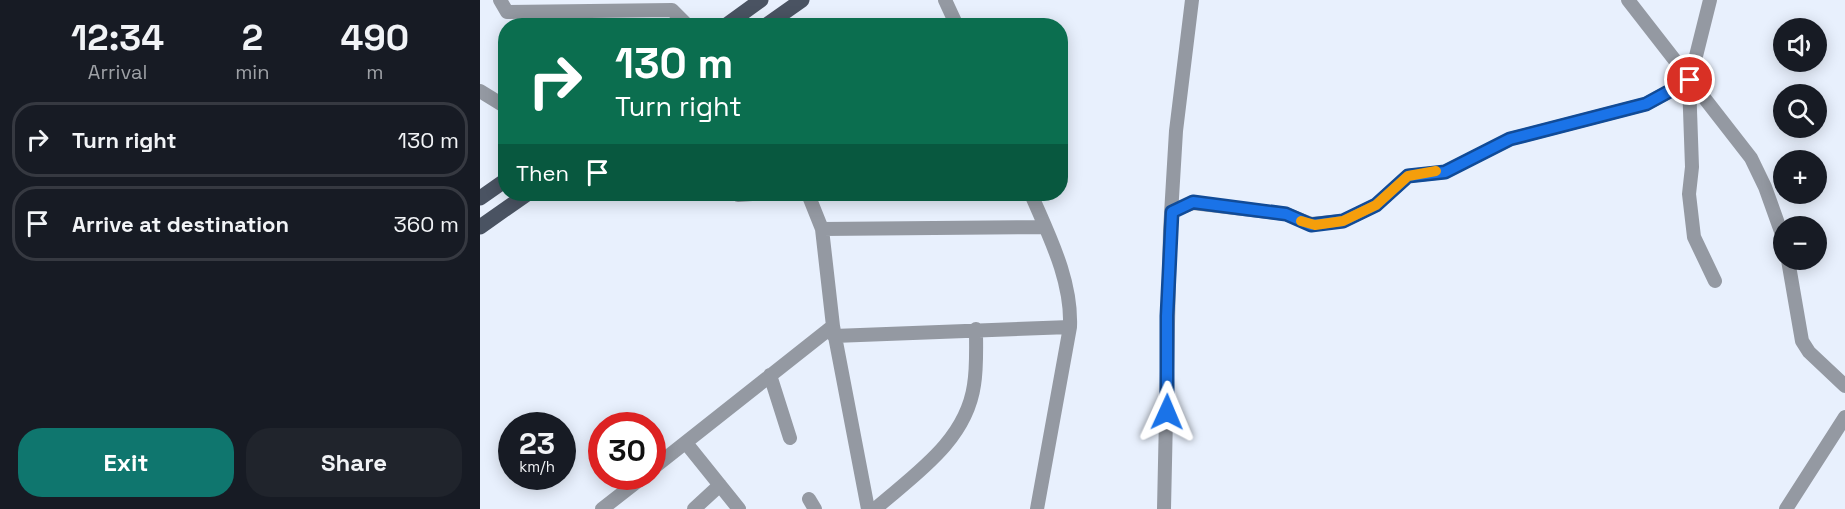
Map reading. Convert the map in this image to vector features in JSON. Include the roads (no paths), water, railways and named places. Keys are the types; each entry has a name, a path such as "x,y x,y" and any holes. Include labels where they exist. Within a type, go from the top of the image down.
{"main road":[{"path":"736,18 762,0"},
{"path":"779,18 802,0"},
{"path":"480,198 498,186"},
{"path":"480,227 517,201"}],"street":[{"path":"500,0 507,12 672,10 680,18"},
{"path":"762,0 771,18"},
{"path":"945,0 953,18"},
{"path":"1164,509 1167,316 1176,130 1192,0"},
{"path":"1628,0 1757,167 1775,216"},
{"path":"1710,0 1690,81 1692,167 1689,194 1694,237 1715,281"},
{"path":"1172,212 1193,202 1286,214 1311,225 1343,221 1376,205 1408,176 1445,172 1510,139 1646,104 1690,81"},
{"path":"480,91 498,102"},
{"path":"811,201 822,229 834,331 867,509"},
{"path":"1034,201 1066,283 1071,306 1070,327 1036,509"},
{"path":"822,229 1045,227"},
{"path":"1790,270 1802,341 1809,352 1845,386"},
{"path":"666,458 770,375 834,331 1070,327"},
{"path":"875,509 948,445 958,430 975,383 976,329"},
{"path":"770,375 790,438"},
{"path":"1786,509 1845,417"},
{"path":"686,443 739,509"},
{"path":"694,509 720,485"},
{"path":"602,509 626,490"}]}
